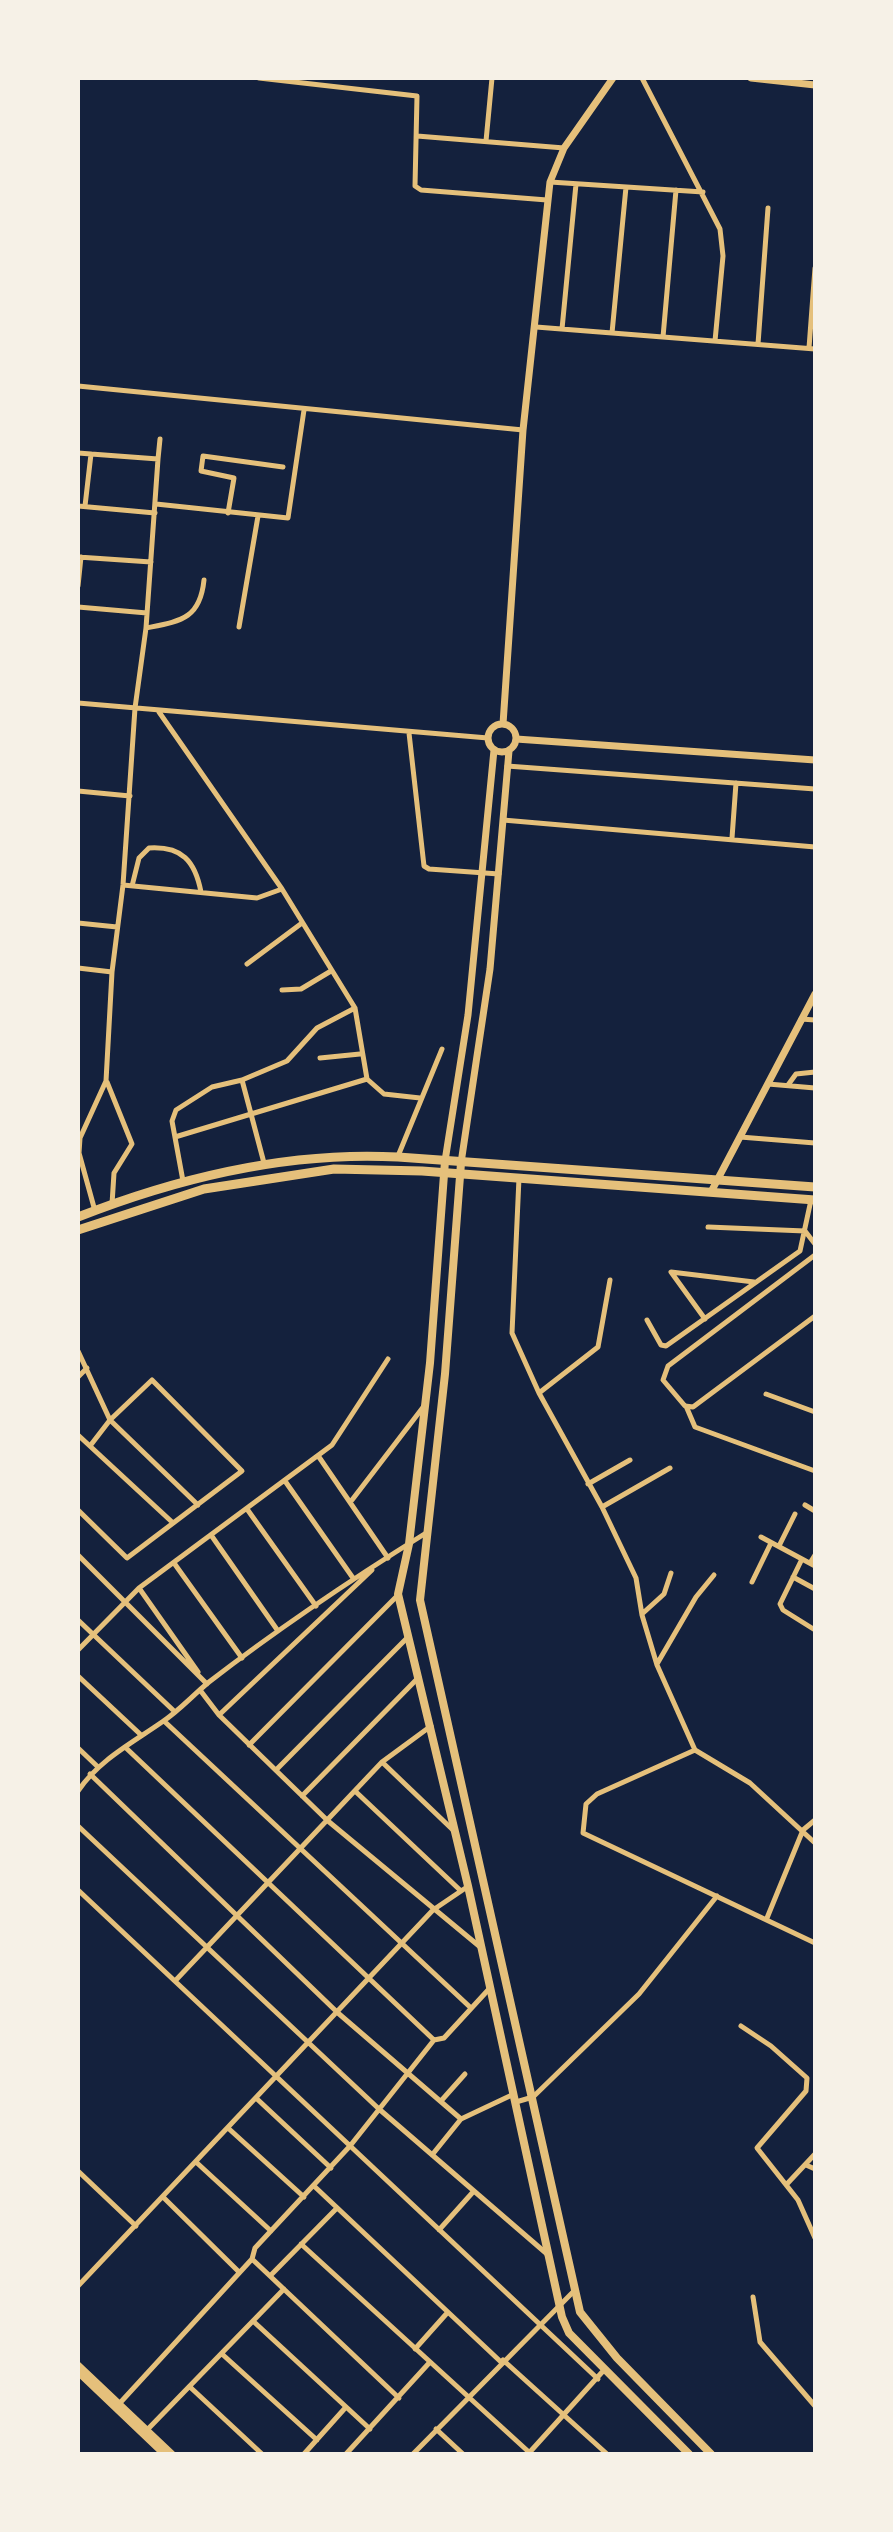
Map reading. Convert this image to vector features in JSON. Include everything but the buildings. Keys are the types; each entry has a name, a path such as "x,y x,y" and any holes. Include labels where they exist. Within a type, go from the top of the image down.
{"main road":[{"path":"78,1217 183,1181 264,1163 333,1157 398,1157 815,1187"},
{"path":"445,1161 430,1363 409,1544 398,1594 431,1726 465,1889 471,1899 567,2328 604,2370 689,2454"},
{"path":"461,1163 445,1374 420,1600 574,2291 584,2319 711,2454"},
{"path":"78,1230 204,1189 293,1173 373,1168 813,1200"},
{"path":"414,1497 430,1498"},
{"path":"471,1899 485,1896"},
{"path":"567,2328 584,2319"}],"street":[{"path":"259,78 417,96 412,180 421,190 547,200"},
{"path":"356,89 357,78"},
{"path":"486,141 492,78"},
{"path":"503,724 523,430 550,182 564,148 613,78"},
{"path":"642,78 704,192 720,229 723,256 715,341"},
{"path":"751,78 799,80 815,85"},
{"path":"417,136 564,148"},
{"path":"550,182 704,192"},
{"path":"562,329 576,184"},
{"path":"612,333 626,187"},
{"path":"663,337 676,190"},
{"path":"758,344 768,208"},
{"path":"536,327 812,349 815,268"},
{"path":"78,386 523,430"},
{"path":"156,504 288,518 304,410"},
{"path":"95,1211 79,1153 80,1138 106,1081 112,972 123,885 135,708 146,628 160,439"},
{"path":"78,453 158,459"},
{"path":"91,454 82,506 155,513"},
{"path":"228,513 234,478 201,471 203,456 283,467"},
{"path":"239,627 258,516"},
{"path":"78,586 80,557 151,562"},
{"path":"146,628 172,623 194,612 203,597 204,580"},
{"path":"78,607 147,613"},
{"path":"78,703 488,738"},
{"path":"159,712 282,889 355,1008 360,1054 367,1079 384,1094 420,1098"},
{"path":"488,738 493,728 503,724 511,727 516,739"},
{"path":"409,733 424,866 429,869 499,874"},
{"path":"445,1161 468,1015 494,750 488,738"},
{"path":"461,1163 473,1101 499,874 507,766 509,751 516,739"},
{"path":"516,739 815,760"},
{"path":"494,750 509,751"},
{"path":"507,766 815,789"},
{"path":"732,838 736,783"},
{"path":"78,791 130,796"},
{"path":"503,820 815,847"},
{"path":"132,886 139,858 149,848 155,847 178,850 188,857 201,892"},
{"path":"123,885 257,898 282,889"},
{"path":"78,923 117,927"},
{"path":"247,964 302,923"},
{"path":"78,968 112,972"},
{"path":"282,990 301,989 331,971"},
{"path":"711,1192 815,994"},
{"path":"183,1181 171,1114 212,1087 242,1080 287,1061 317,1028 355,1008"},
{"path":"801,1019 815,1020"},
{"path":"398,1157 442,1049"},
{"path":"320,1058 360,1054"},
{"path":"788,1086 796,1074 815,1072"},
{"path":"175,1137 254,1116 367,1079"},
{"path":"242,1080 264,1163"},
{"path":"106,1081 132,1144 114,1173 112,1204"},
{"path":"766,1084 815,1088"},
{"path":"739,1137 815,1143"},
{"path":"519,1178 512,1333 539,1393 602,1507 636,1578 642,1615 657,1665 695,1750 750,1783 815,1843"},
{"path":"647,1320 661,1345 666,1346 800,1251 813,1200"},
{"path":"708,1227 805,1231"},
{"path":"805,1231 815,1244"},
{"path":"815,1255 668,1366 663,1380 685,1406 695,1427 815,1471"},
{"path":"705,1319 671,1272 755,1282"},
{"path":"539,1393 598,1347 610,1280"},
{"path":"685,1406 693,1407 703,1401 815,1316"},
{"path":"78,1351 110,1420 198,1505"},
{"path":"78,1650 139,1588 332,1445 388,1359"},
{"path":"78,1377 87,1368"},
{"path":"78,1510 127,1558 242,1471 152,1380 110,1420 90,1446"},
{"path":"766,1394 815,1412"},
{"path":"352,1500 424,1406"},
{"path":"78,1435 172,1522"},
{"path":"318,1456 352,1500 388,1558"},
{"path":"588,1484 630,1460"},
{"path":"602,1507 670,1468"},
{"path":"285,1481 353,1578"},
{"path":"805,1505 815,1511"},
{"path":"247,1509 316,1606"},
{"path":"779,1546 795,1514"},
{"path":"219,1715 376,1567 426,1533"},
{"path":"211,1535 278,1631"},
{"path":"761,1537 813,1565 815,1555"},
{"path":"752,1582 771,1543"},
{"path":"78,1555 207,1684"},
{"path":"802,1559 781,1608 815,1630"},
{"path":"174,1563 242,1658"},
{"path":"78,1791 90,1774 140,1734 164,1721 278,1631 353,1578 376,1567"},
{"path":"642,1615 664,1594 671,1573"},
{"path":"657,1665 696,1597 714,1575"},
{"path":"793,1577 815,1589"},
{"path":"139,1588 207,1684"},
{"path":"249,1745 398,1594"},
{"path":"78,1620 174,1711"},
{"path":"277,1769 409,1636"},
{"path":"78,1676 140,1734"},
{"path":"302,1796 418,1678"},
{"path":"200,1690 219,1715 328,1821 480,1947"},
{"path":"164,1721 471,2008"},
{"path":"175,1981 382,1762 431,1726"},
{"path":"125,1747 434,2040"},
{"path":"78,1748 98,1767"},
{"path":"695,1750 597,1794 586,1804 581,1824 583,1833 815,1943"},
{"path":"382,1762 454,1830"},
{"path":"90,1774 338,2013 461,2119"},
{"path":"78,2286 433,1910 465,1889 355,1791"},
{"path":"767,1919 803,1830 815,1820"},
{"path":"78,1826 379,2109 551,2257"},
{"path":"78,1890 598,2379"},
{"path":"432,2155 461,2119 515,2098 533,2097 639,1994 717,1896"},
{"path":"119,2404 252,2259 255,2248 331,2168 434,2040 444,2038 490,1988"},
{"path":"741,2026 771,2046 807,2078 806,2091 757,2148 802,2206 815,2238"},
{"path":"441,2101 465,2074"},
{"path":"256,2098 331,2168"},
{"path":"228,2128 304,2197"},
{"path":"786,2185 815,2154"},
{"path":"196,2162 271,2231"},
{"path":"806,2165 815,2169"},
{"path":"78,2171 136,2226"},
{"path":"314,2186 448,2312 607,2454"},
{"path":"439,2230 473,2191"},
{"path":"163,2197 239,2272"},
{"path":"270,2276 337,2208"},
{"path":"301,2244 529,2454 604,2370"},
{"path":"252,2259 399,2398"},
{"path":"147,2430 284,2289"},
{"path":"413,2454 538,2323 574,2291"},
{"path":"753,2297 760,2342 815,2406"},
{"path":"415,2349 448,2312"},
{"path":"253,2321 370,2429"},
{"path":"222,2354 317,2440"},
{"path":"346,2454 430,2362"},
{"path":"78,2365 172,2454"},
{"path":"78,2372 164,2454"},
{"path":"190,2387 262,2454"},
{"path":"304,2454 346,2407"},
{"path":"436,2429 463,2454"}]}
